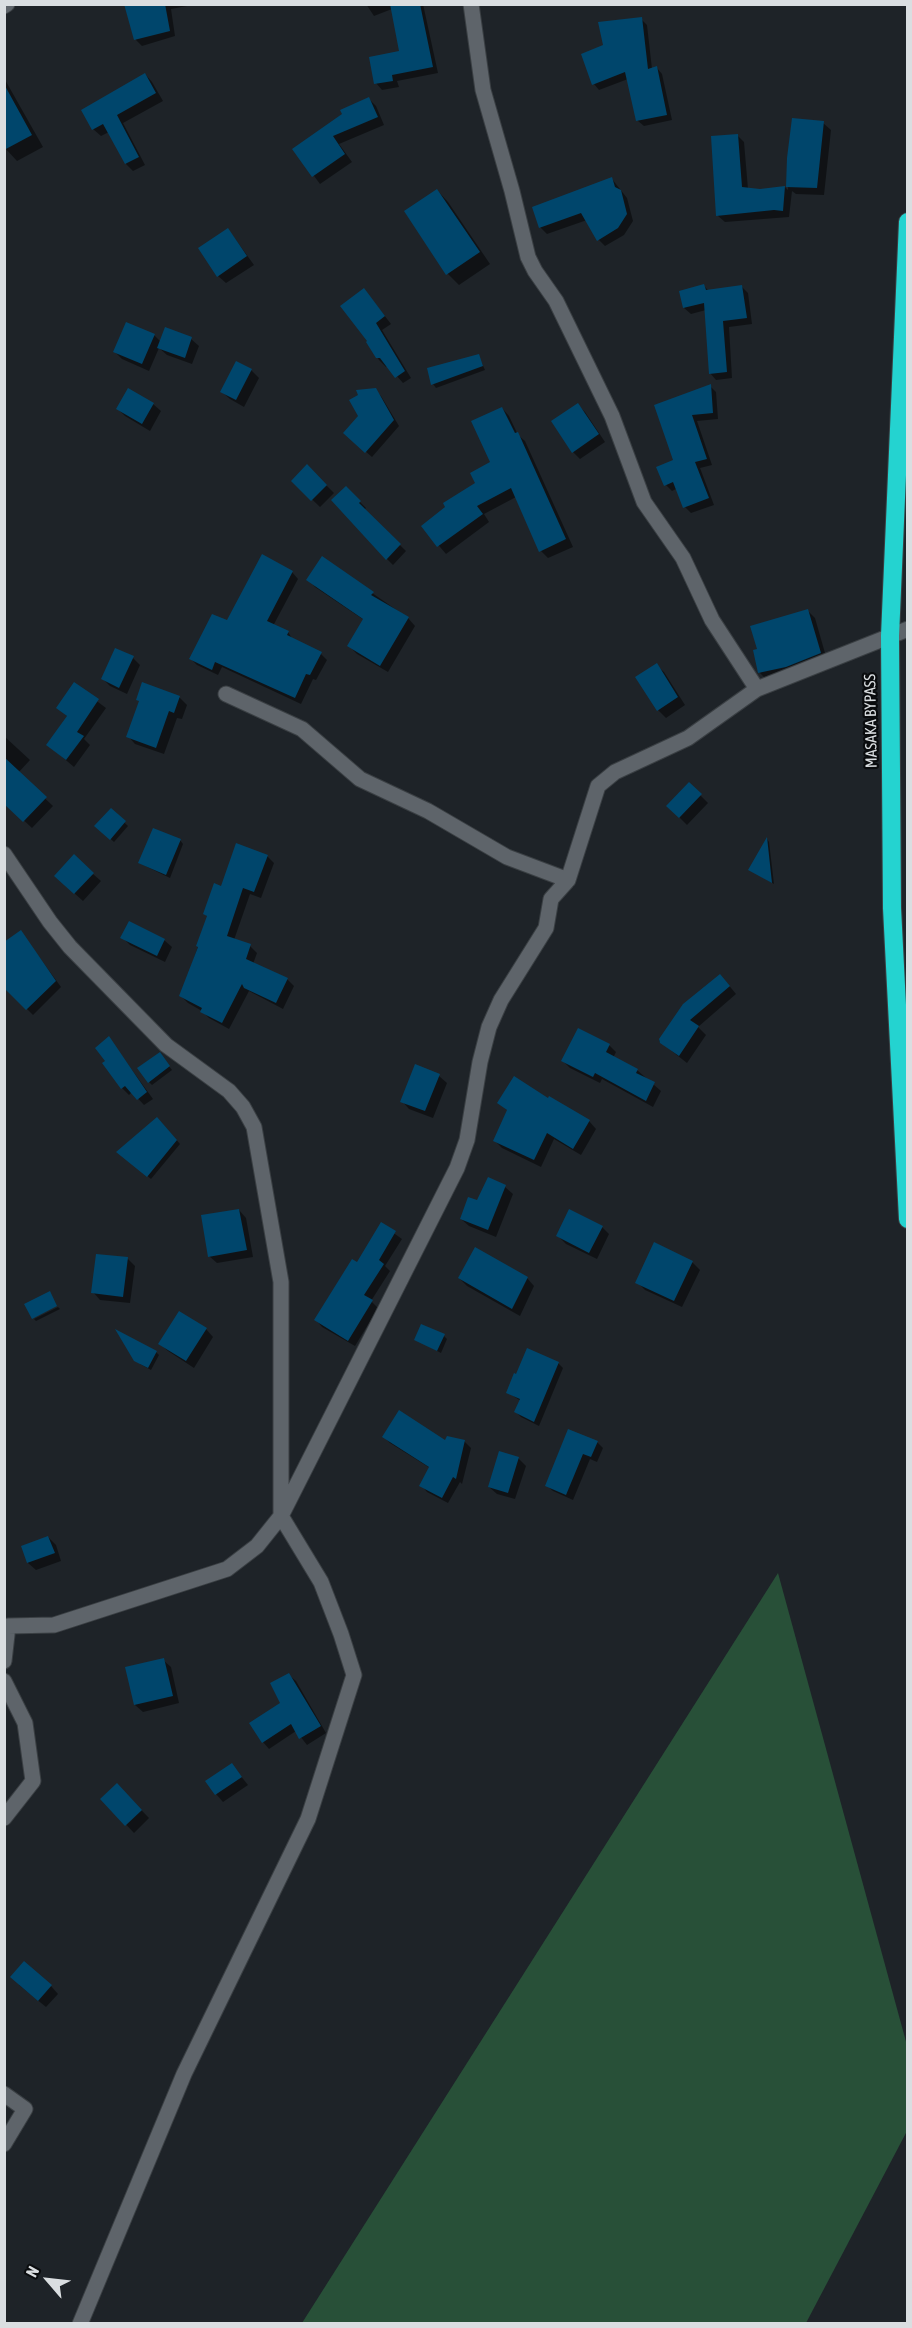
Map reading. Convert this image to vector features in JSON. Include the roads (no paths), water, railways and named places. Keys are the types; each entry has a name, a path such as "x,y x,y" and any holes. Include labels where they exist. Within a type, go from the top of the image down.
{"highway":[{"name":"MASAKA BYPASS","path":"908,222 890,636 892,908 908,1219"}],"street":[{"path":"471,4 483,90 512,190 528,257 556,301 612,416 644,502 683,558 712,620 757,689"},
{"path":"4,1661 6,1626 54,1625 227,1569 257,1546 281,1516 457,1168 467,1140 480,1062 489,1027 501,1000 546,928 551,899 568,880 598,786 615,772 688,738 757,689 908,629"},
{"path":"226,694 302,729 360,778 428,811 507,856 568,880"},
{"path":"4,854 50,922 70,947 166,1045 229,1091 243,1107 254,1127 281,1282 281,1516 321,1582 354,1675 308,1819 184,2074 80,2324"},
{"path":"4,1681 25,1723 33,1781 4,1818"},
{"path":"4,2094 26,2109 4,2144"}]}
